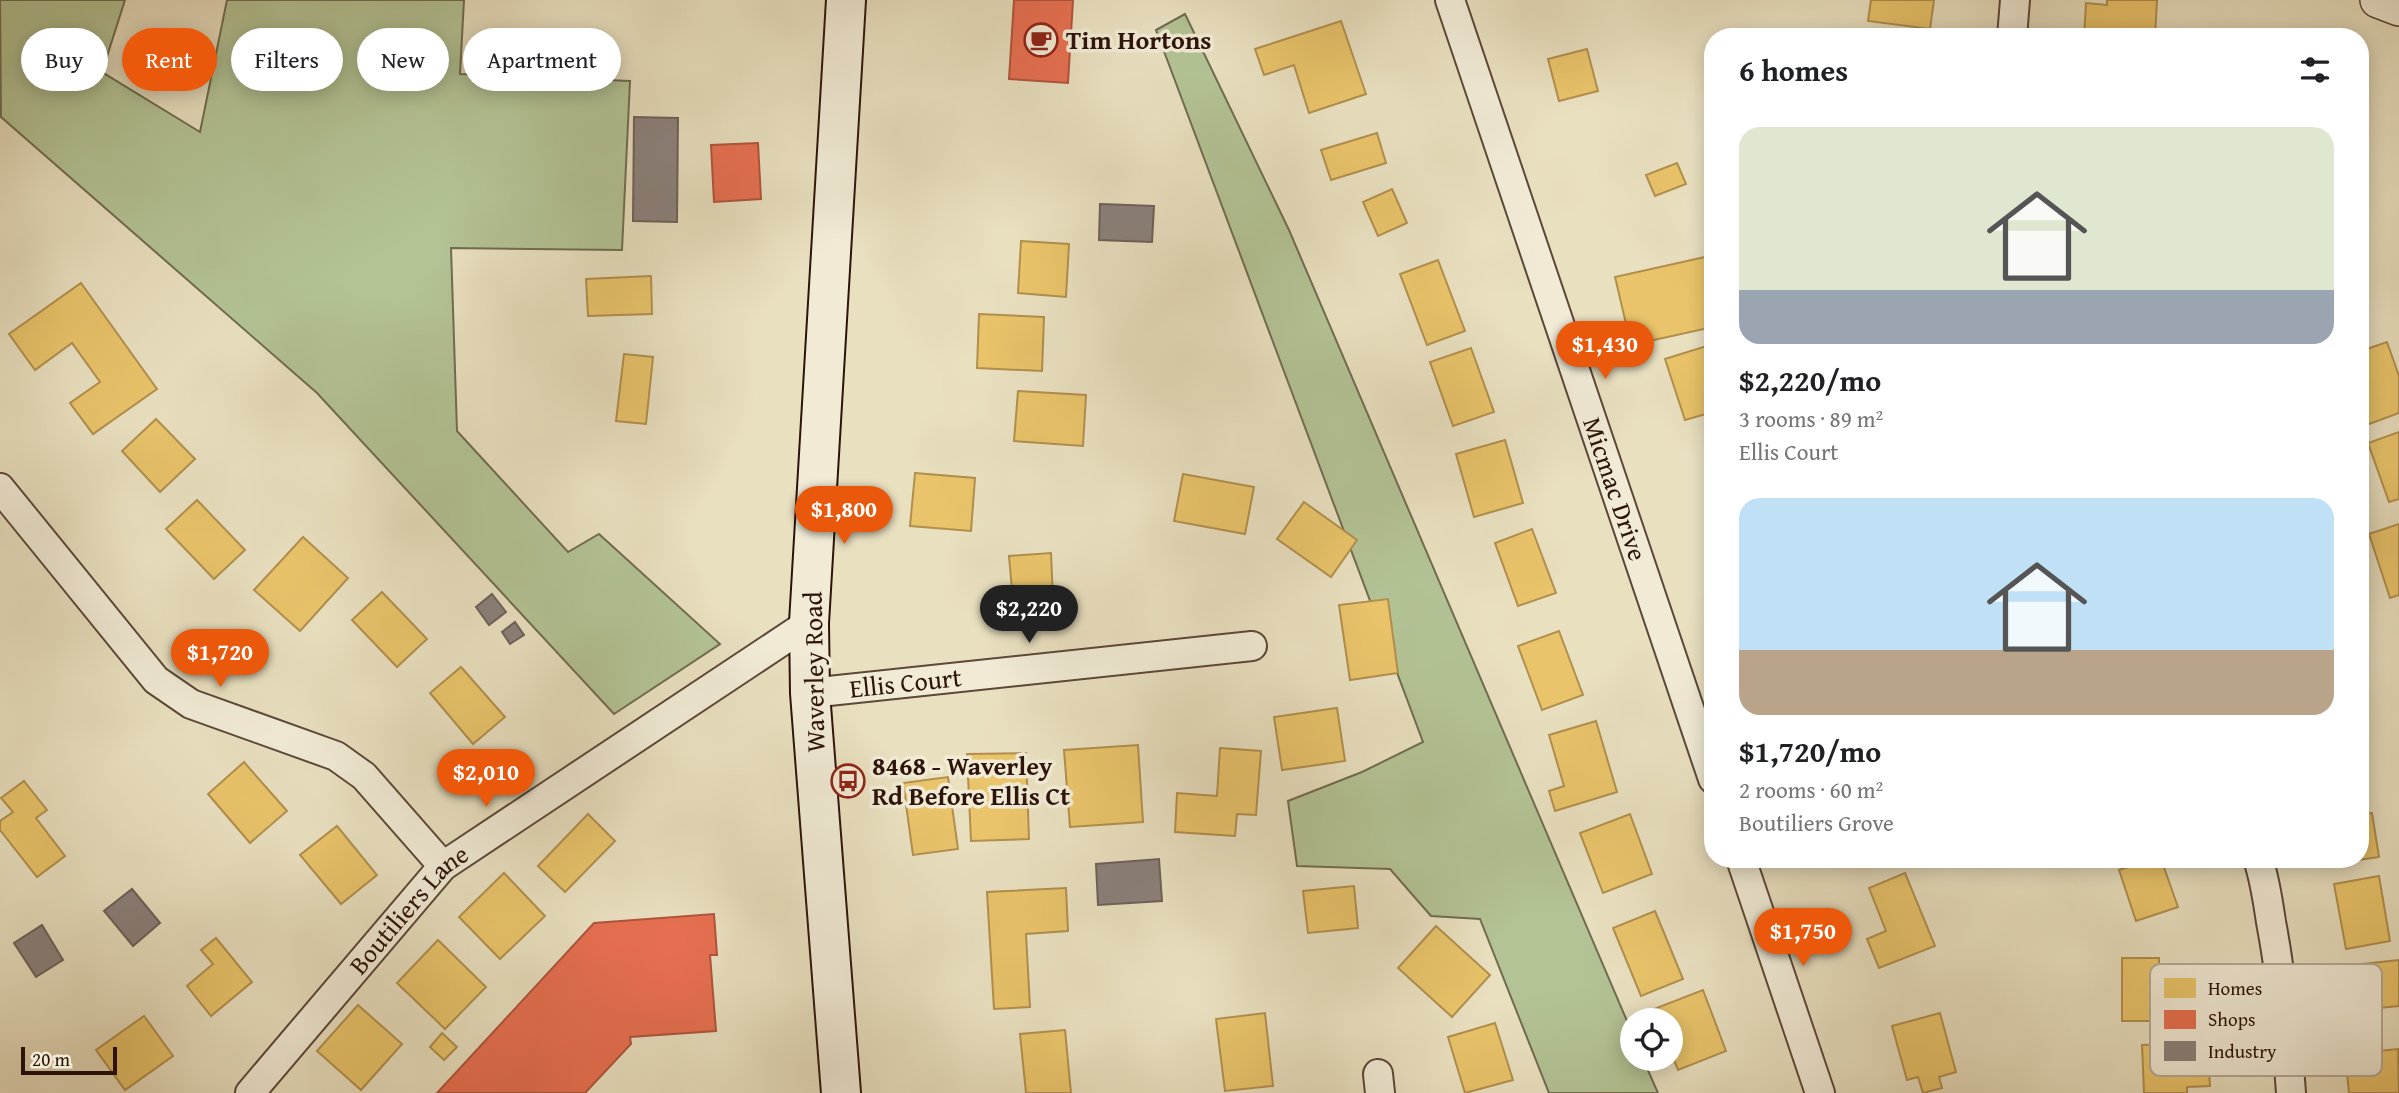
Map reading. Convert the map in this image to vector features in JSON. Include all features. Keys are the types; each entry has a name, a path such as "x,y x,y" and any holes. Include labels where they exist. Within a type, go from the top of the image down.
{"main road":[{"name":"Waverley Road","path":"841,1093 810,693 809,623 846,0"}],"street":[{"name":"Micmac Drive","path":"1450,0 1704,752"},
{"path":"2013,28 2015,0"},
{"path":"2378,0 2399,8"},
{"path":"0,488 156,680 191,704 336,756 364,776 443,866"},
{"name":"Boutiliers Lane","path":"250,1093 443,866 809,623"},
{"name":"Ellis Court","path":"810,693 1252,646"},
{"path":"1744,868 1820,1093"},
{"path":"2261,868 2278,964"}],"green space":[{"path":"0,0 125,0 108,53 108,28 21,28 21,91 108,91 108,76 122,84 122,91 133,91 200,132 208,91 217,91 217,49 227,0 464,0 460,74 463,74 463,91 621,91 621,81 630,81 622,250 451,248 457,431 568,552 599,534 720,644 614,714 317,393 1,117"},
{"path":"1185,14 1289,230 1621,1008 1620,1071 1648,1071 1658,1093 1549,1093 1480,919 1431,916 1390,869 1297,866 1288,801 1362,772 1423,742 1156,30"}],"building: Homes":[{"path":"1871,0 1934,0 1930,28 1868,21"},
{"path":"2107,0 2157,0 2155,28 2085,28 2086,3 2107,5"},
{"path":"1341,21 1366,94 1309,113 1294,65 1264,75 1255,49"},
{"path":"1587,49 1598,91 1559,101 1548,59"},
{"path":"1377,133 1386,163 1331,180 1321,150"},
{"path":"1677,163 1686,184 1655,196 1646,175"},
{"path":"1392,189 1407,223 1378,236 1363,202"},
{"path":"1021,241 1069,244 1066,297 1018,293"},
{"path":"1704,257 1704,329 1631,345 1615,277"},
{"path":"1438,260 1465,331 1427,345 1400,274"},
{"path":"651,276 652,314 588,316 586,279"},
{"path":"81,283 157,389 93,434 70,403 100,382 72,343 35,370 9,334"},
{"path":"979,314 1044,317 1042,371 977,368"},
{"path":"2387,342 2399,376 2399,413 2369,424 2369,348"},
{"path":"1704,347 1704,415 1685,420 1665,359"},
{"path":"1471,348 1494,412 1453,426 1430,362"},
{"path":"624,354 653,357 646,424 616,421"},
{"path":"1018,391 1086,395 1083,446 1014,441"},
{"path":"156,419 195,459 160,492 122,451"},
{"path":"2399,432 2399,499 2389,502 2369,443"},
{"path":"1505,440 1523,503 1474,517 1456,454"},
{"path":"915,473 975,478 971,531 910,526"},
{"path":"1183,474 1254,487 1245,534 1174,521"},
{"path":"197,500 245,550 214,579 166,529"},
{"path":"1304,502 1357,540 1331,577 1277,539"},
{"path":"2399,524 2399,595 2390,598 2369,534"},
{"path":"1532,529 1556,593 1518,606 1495,543"},
{"path":"303,537 348,578 300,631 254,590"},
{"path":"1051,553 1054,622 1015,624 1009,556"},
{"path":"382,592 427,639 397,667 352,620"},
{"path":"1388,599 1398,673 1350,680 1339,605"},
{"path":"1559,631 1583,695 1542,710 1518,646"},
{"path":"461,667 505,717 473,744 430,693"},
{"path":"1337,708 1345,761 1282,770 1274,717"},
{"path":"1596,721 1617,792 1555,811 1549,791 1564,786 1549,735"},
{"path":"1138,745 1143,822 1070,827 1064,750"},
{"path":"1220,748 1261,751 1256,815 1237,814 1235,836 1175,832 1177,793 1217,796"},
{"path":"1026,753 1029,839 971,841 967,754"},
{"path":"244,762 287,811 250,843 208,794"},
{"path":"948,777 958,849 913,855 903,783"},
{"path":"24,781 47,810 36,818 65,856 37,877 0,830 0,821 13,812 1,798"},
{"path":"2369,813 2372,813 2379,857 2369,858"},
{"path":"588,814 615,841 565,892 538,866"},
{"path":"1630,814 1652,874 1603,893 1580,833"},
{"path":"337,826 377,875 341,904 300,855"},
{"path":"2164,868 2178,907 2136,921 2119,870"},
{"path":"504,873 545,916 500,959 459,917"},
{"path":"1905,873 1935,946 1879,968 1867,939 1886,931 1869,888"},
{"path":"2379,876 2390,941 2346,949 2334,884"},
{"path":"1354,886 1358,928 1308,933 1303,891"},
{"path":"1066,888 1068,931 1026,934 1030,1007 994,1009 987,892"},
{"path":"1655,911 1683,979 1641,996 1613,928"},
{"path":"1436,926 1490,975 1452,1017 1398,968"},
{"path":"216,938 252,982 211,1016 187,986 213,964 201,950"},
{"path":"438,940 486,987 445,1029 397,983"},
{"path":"2122,958 2159,958 2159,964 2150,964 2150,1021 2122,1021"},
{"path":"2399,960 2399,1006 2382,1008 2382,964 2363,964"},
{"path":"1703,990 1726,1051 1683,1068 1683,1008 1657,1008"},
{"path":"358,1005 402,1044 361,1090 317,1051"},
{"path":"1265,1013 1273,1086 1225,1091 1216,1019"},
{"path":"1940,1013 1956,1072 1939,1077 1942,1088 1923,1093 1918,1077 1907,1080 1892,1026"},
{"path":"144,1016 173,1056 125,1090 96,1050"},
{"path":"1495,1023 1513,1080 1465,1093 1448,1037"},
{"path":"1065,1030 1071,1093 1026,1093 1020,1034"},
{"path":"442,1033 457,1047 444,1060 430,1047"},
{"path":"2142,1045 2150,1045 2150,1076 2209,1076 2210,1086 2187,1087 2187,1093 2144,1093"},
{"path":"2398,1049 2399,1093 2349,1093 2347,1076 2382,1076 2382,1051"}],"building: Shops":[{"name":"Tim Hortons","path":"1014,0 1073,0 1068,83 1009,79"},
{"path":"758,143 761,199 714,202 711,145"},
{"path":"714,914 717,955 710,955 716,1031 630,1037 631,1044 585,1093 437,1093 594,923"}],"building: Industry":[{"path":"634,117 678,118 677,222 633,221"},
{"path":"1100,204 1154,206 1152,242 1099,240"},
{"path":"492,594 506,612 489,625 476,607"},
{"path":"515,622 524,635 510,644 502,632"},
{"path":"1159,859 1162,901 1098,905 1096,864"},
{"path":"132,889 160,923 133,946 104,911"},
{"path":"42,925 63,960 36,977 14,943"}],"place":[{"name":"Tim Hortons","path":"1041,40"},
{"name":"8468 - Waverley Rd Before Ellis Ct","path":"848,781"}]}
